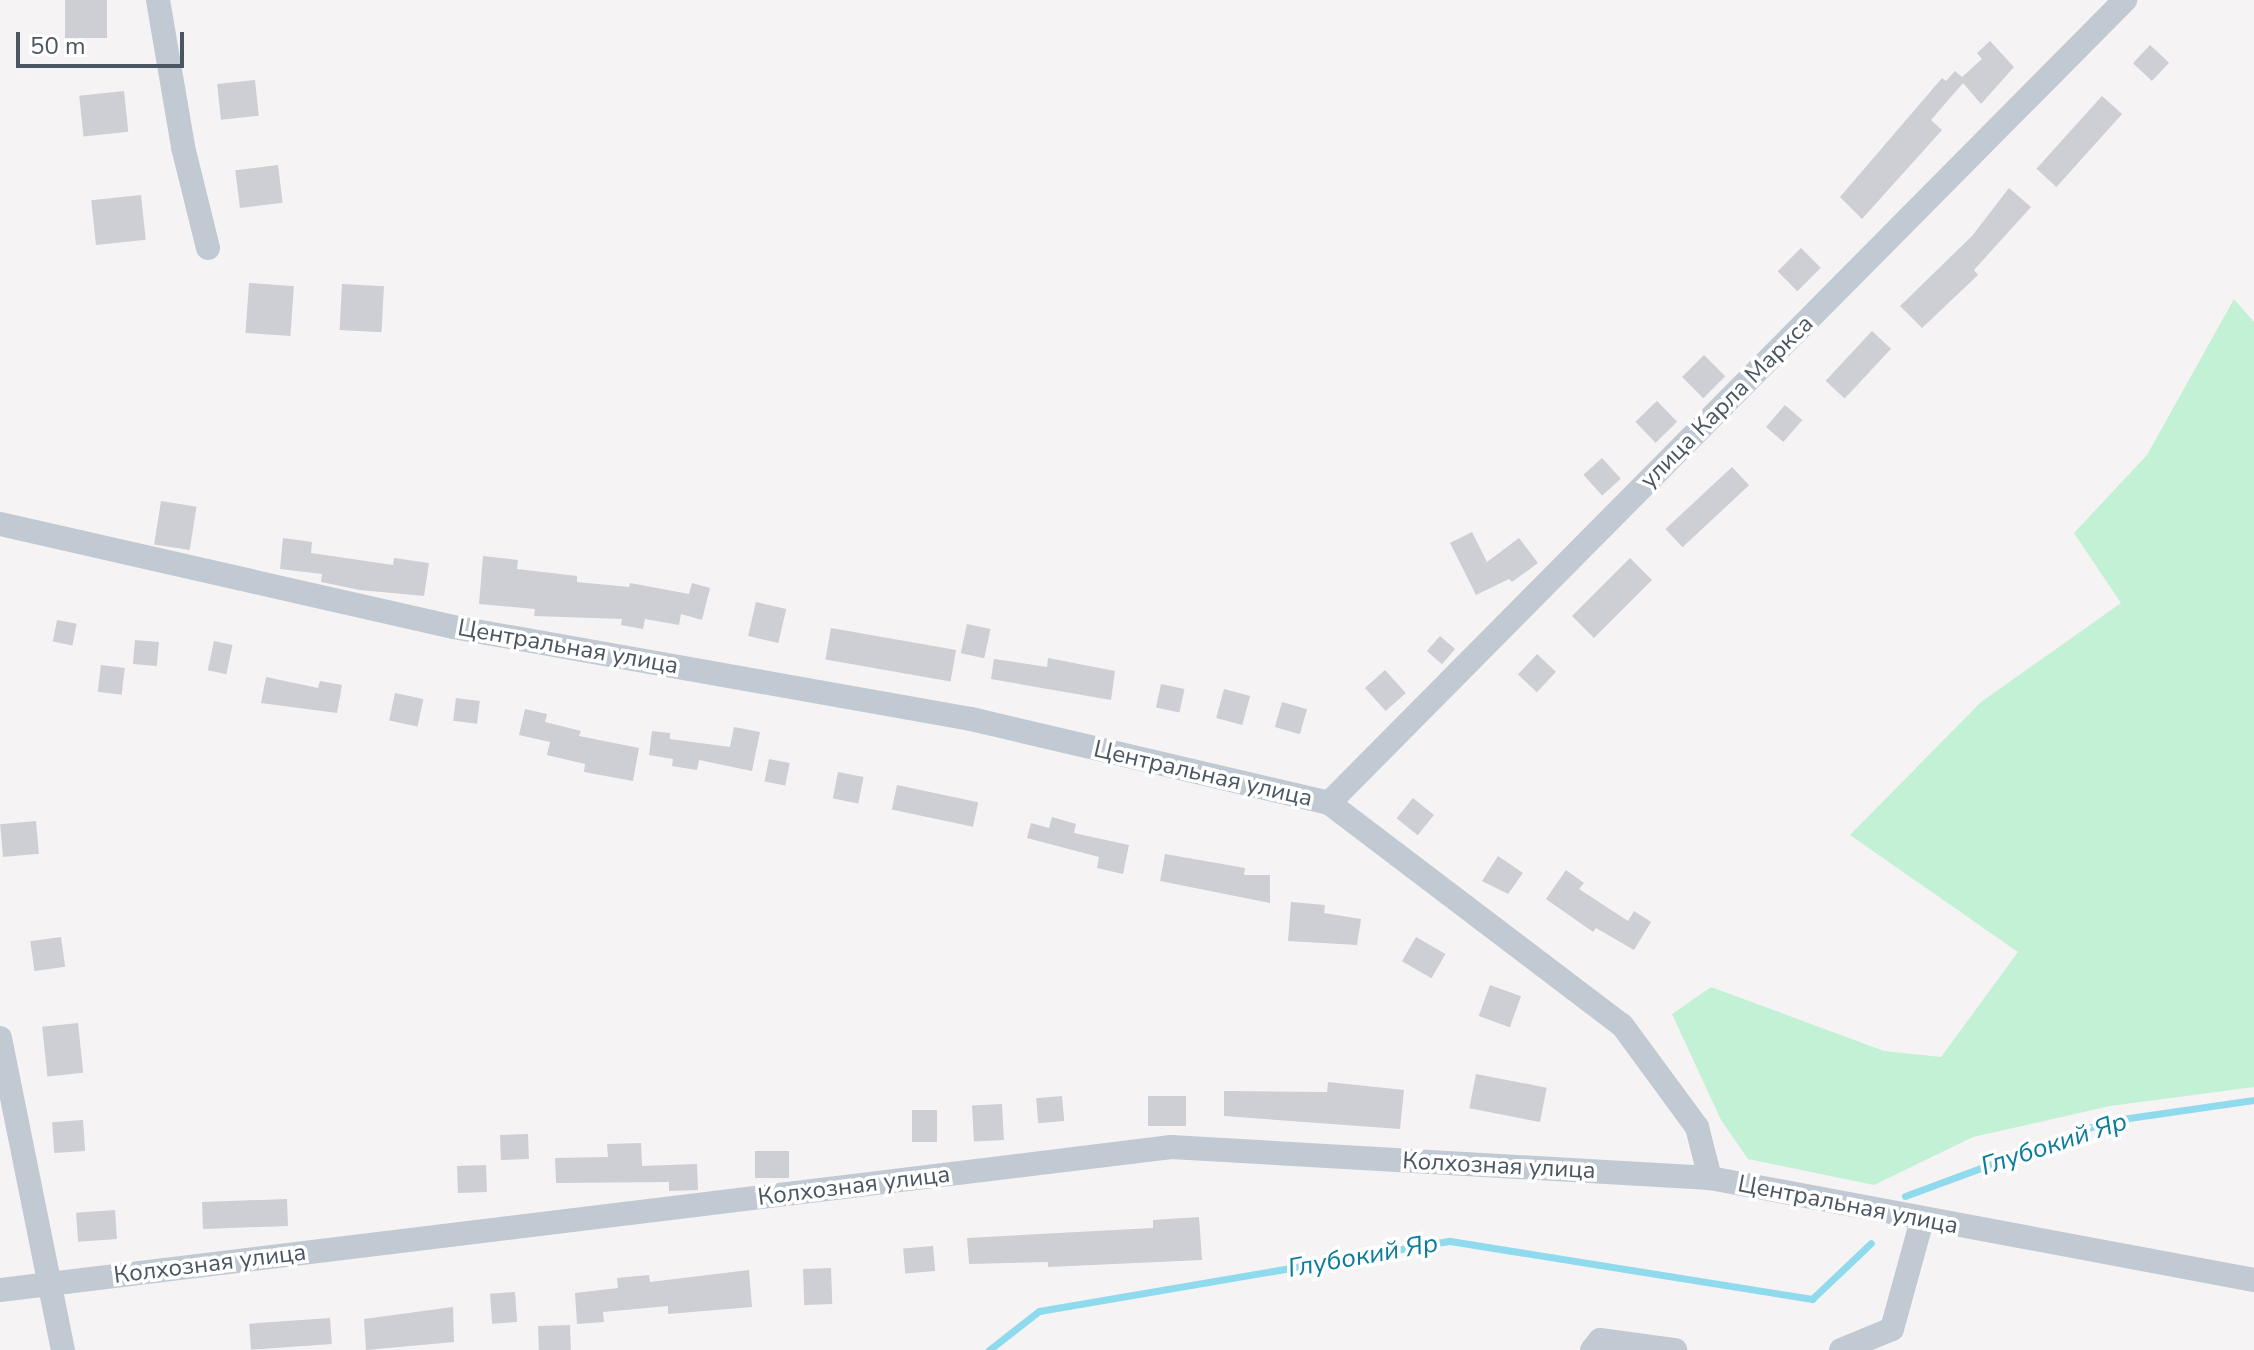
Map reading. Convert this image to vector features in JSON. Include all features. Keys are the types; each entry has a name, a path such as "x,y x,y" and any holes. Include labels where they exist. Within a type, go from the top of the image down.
{"street":[{"path":"158,0 183,147 208,248"},
{"name":"улица Карла Маркса","path":"1329,803 2125,0"},
{"name":"Центральная улица","path":"0,524 453,627 971,719 1329,803 1622,1025 1697,1127 1710,1178 2254,1280"},
{"path":"0,1038 53,1282 63,1350"},
{"name":"Колхозная улица","path":"0,1290 1171,1147 1710,1178"},
{"path":"1841,1350 1892,1329 1922,1220"},
{"path":"1592,1350 1600,1340 1675,1350"}],"green space":[{"path":"2234,299 2254,322 2254,1087 2110,1106 1973,1137 1874,1185 1748,1159 1721,1120 1672,1014 1711,987 1884,1051 1941,1057 2018,952 1850,835 1981,702 2121,603 2074,533 2147,455"}],"building":[{"path":"65,0 107,0 107,38 65,38"},
{"path":"1990,41 2014,67 1981,104 1963,83 1931,120 1942,130 1862,219 1840,197 1942,78 1946,81 1955,71 1962,77 1982,59 1977,53"},
{"path":"2150,45 2169,63 2152,81 2133,63"},
{"path":"255,80 259,116 221,120 217,84"},
{"path":"124,91 128,132 84,136 79,96"},
{"path":"2102,96 2122,114 2056,187 2036,169"},
{"path":"278,165 283,203 240,208 235,170"},
{"path":"2009,188 2031,207 1974,270 1978,275 1922,328 1900,306 1972,236"},
{"path":"141,195 146,240 96,245 91,200"},
{"path":"1801,248 1821,268 1797,291 1778,271"},
{"path":"249,283 294,286 290,336 246,333"},
{"path":"342,284 384,286 382,332 340,330"},
{"path":"1872,331 1891,349 1845,398 1826,381"},
{"path":"1704,355 1725,376 1703,398 1682,377"},
{"path":"1657,401 1677,422 1656,443 1635,422"},
{"path":"1785,405 1802,420 1783,442 1766,427"},
{"path":"1602,458 1621,479 1602,496 1583,475"},
{"path":"1732,467 1749,485 1682,547 1665,529"},
{"path":"161,501 197,507 190,550 154,544"},
{"path":"1472,532 1487,562 1519,538 1538,563 1512,582 1509,579 1476,595 1450,543"},
{"path":"283,538 312,542 311,553 393,565 394,558 429,563 424,596 360,590 321,582 322,574 280,569"},
{"path":"483,556 518,560 517,569 577,576 577,582 629,587 630,583 689,594 692,583 710,588 702,620 681,614 679,625 645,619 643,629 621,625 622,619 534,616 535,609 479,604"},
{"path":"1630,558 1652,580 1594,638 1572,616"},
{"path":"756,602 786,609 778,643 748,636"},
{"path":"57,620 77,624 72,645 53,642"},
{"path":"967,624 990,629 984,658 961,653"},
{"path":"831,628 956,650 951,682 825,660"},
{"path":"1440,636 1455,649 1442,664 1427,651"},
{"path":"135,640 159,642 157,666 133,664"},
{"path":"214,641 233,645 226,674 208,670"},
{"path":"1537,654 1556,672 1537,692 1518,674"},
{"path":"1048,658 1115,671 1111,700 991,679 994,659 1047,667"},
{"path":"101,665 125,668 122,695 98,692"},
{"path":"1385,670 1406,693 1386,711 1365,688"},
{"path":"266,677 318,688 320,681 342,685 337,713 261,703"},
{"path":"1161,684 1184,689 1179,712 1156,707"},
{"path":"1224,689 1250,696 1242,725 1216,718"},
{"path":"395,693 423,699 418,726 389,720"},
{"path":"456,698 480,701 477,724 453,721"},
{"path":"1282,702 1307,709 1300,734 1275,727"},
{"path":"525,709 547,714 545,722 581,731 579,736 639,748 633,781 584,772 585,764 547,755 550,742 519,735"},
{"path":"734,727 760,732 752,771 699,760 697,770 672,766 673,759 649,755 652,731 670,733 670,739 730,747"},
{"path":"769,759 790,763 785,786 765,782"},
{"path":"838,772 864,777 858,803 833,799"},
{"path":"897,785 978,802 973,827 892,809"},
{"path":"1413,798 1434,815 1418,835 1397,818"},
{"path":"1052,817 1076,824 1074,833 1129,845 1123,874 1097,868 1099,857 1027,838 1031,823 1049,828"},
{"path":"36,821 39,854 3,857 0,824"},
{"path":"1165,854 1245,868 1244,875 1270,875 1270,903 1160,881"},
{"path":"1498,856 1523,873 1508,894 1482,881"},
{"path":"1566,870 1584,883 1579,889 1628,921 1634,911 1651,922 1634,950 1596,928 1593,932 1546,899"},
{"path":"1291,902 1325,905 1324,913 1361,919 1357,945 1288,941"},
{"path":"61,937 65,967 34,971 30,941"},
{"path":"1416,937 1445,954 1431,978 1402,961"},
{"path":"1490,985 1521,996 1510,1027 1479,1016"},
{"path":"78,1023 83,1073 47,1076 42,1027"},
{"path":"1476,1074 1547,1088 1540,1122 1469,1108"},
{"path":"1328,1082 1404,1090 1400,1129 1224,1116 1224,1091 1327,1092"},
{"path":"1062,1096 1064,1121 1038,1123 1036,1098"},
{"path":"1148,1096 1186,1096 1186,1126 1148,1126"},
{"path":"1002,1104 1004,1140 974,1142 972,1106"},
{"path":"912,1110 937,1110 937,1142 912,1142"},
{"path":"83,1120 85,1151 54,1153 52,1122"},
{"path":"528,1134 529,1159 501,1160 500,1135"},
{"path":"641,1143 642,1166 697,1164 698,1190 669,1191 669,1182 556,1183 555,1158 608,1157 607,1144"},
{"path":"755,1151 789,1151 789,1178 755,1178"},
{"path":"486,1165 487,1192 458,1193 457,1166"},
{"path":"287,1199 288,1226 203,1229 202,1202"},
{"path":"115,1210 117,1239 78,1242 76,1213"},
{"path":"1199,1217 1202,1260 1048,1267 1048,1262 969,1264 967,1238 1153,1228 1153,1220"},
{"path":"933,1246 935,1271 905,1274 903,1249"},
{"path":"831,1268 832,1304 804,1305 803,1269"},
{"path":"749,1270 752,1307 668,1314 668,1306 603,1312 604,1322 577,1324 575,1293 618,1288 617,1278 649,1275 650,1282"},
{"path":"515,1292 517,1322 492,1324 490,1294"},
{"path":"453,1307 454,1342 366,1350 364,1319"},
{"path":"330,1318 332,1344 251,1350 249,1324"},
{"path":"570,1325 571,1350 539,1350 538,1326"}],"waterway":[{"name":"Глубокий Яр","path":"1905,1196 2108,1121 2254,1100"},
{"name":"Глубокий Яр","path":"989,1350 1039,1311 1450,1241 1812,1299 1871,1243"}]}
